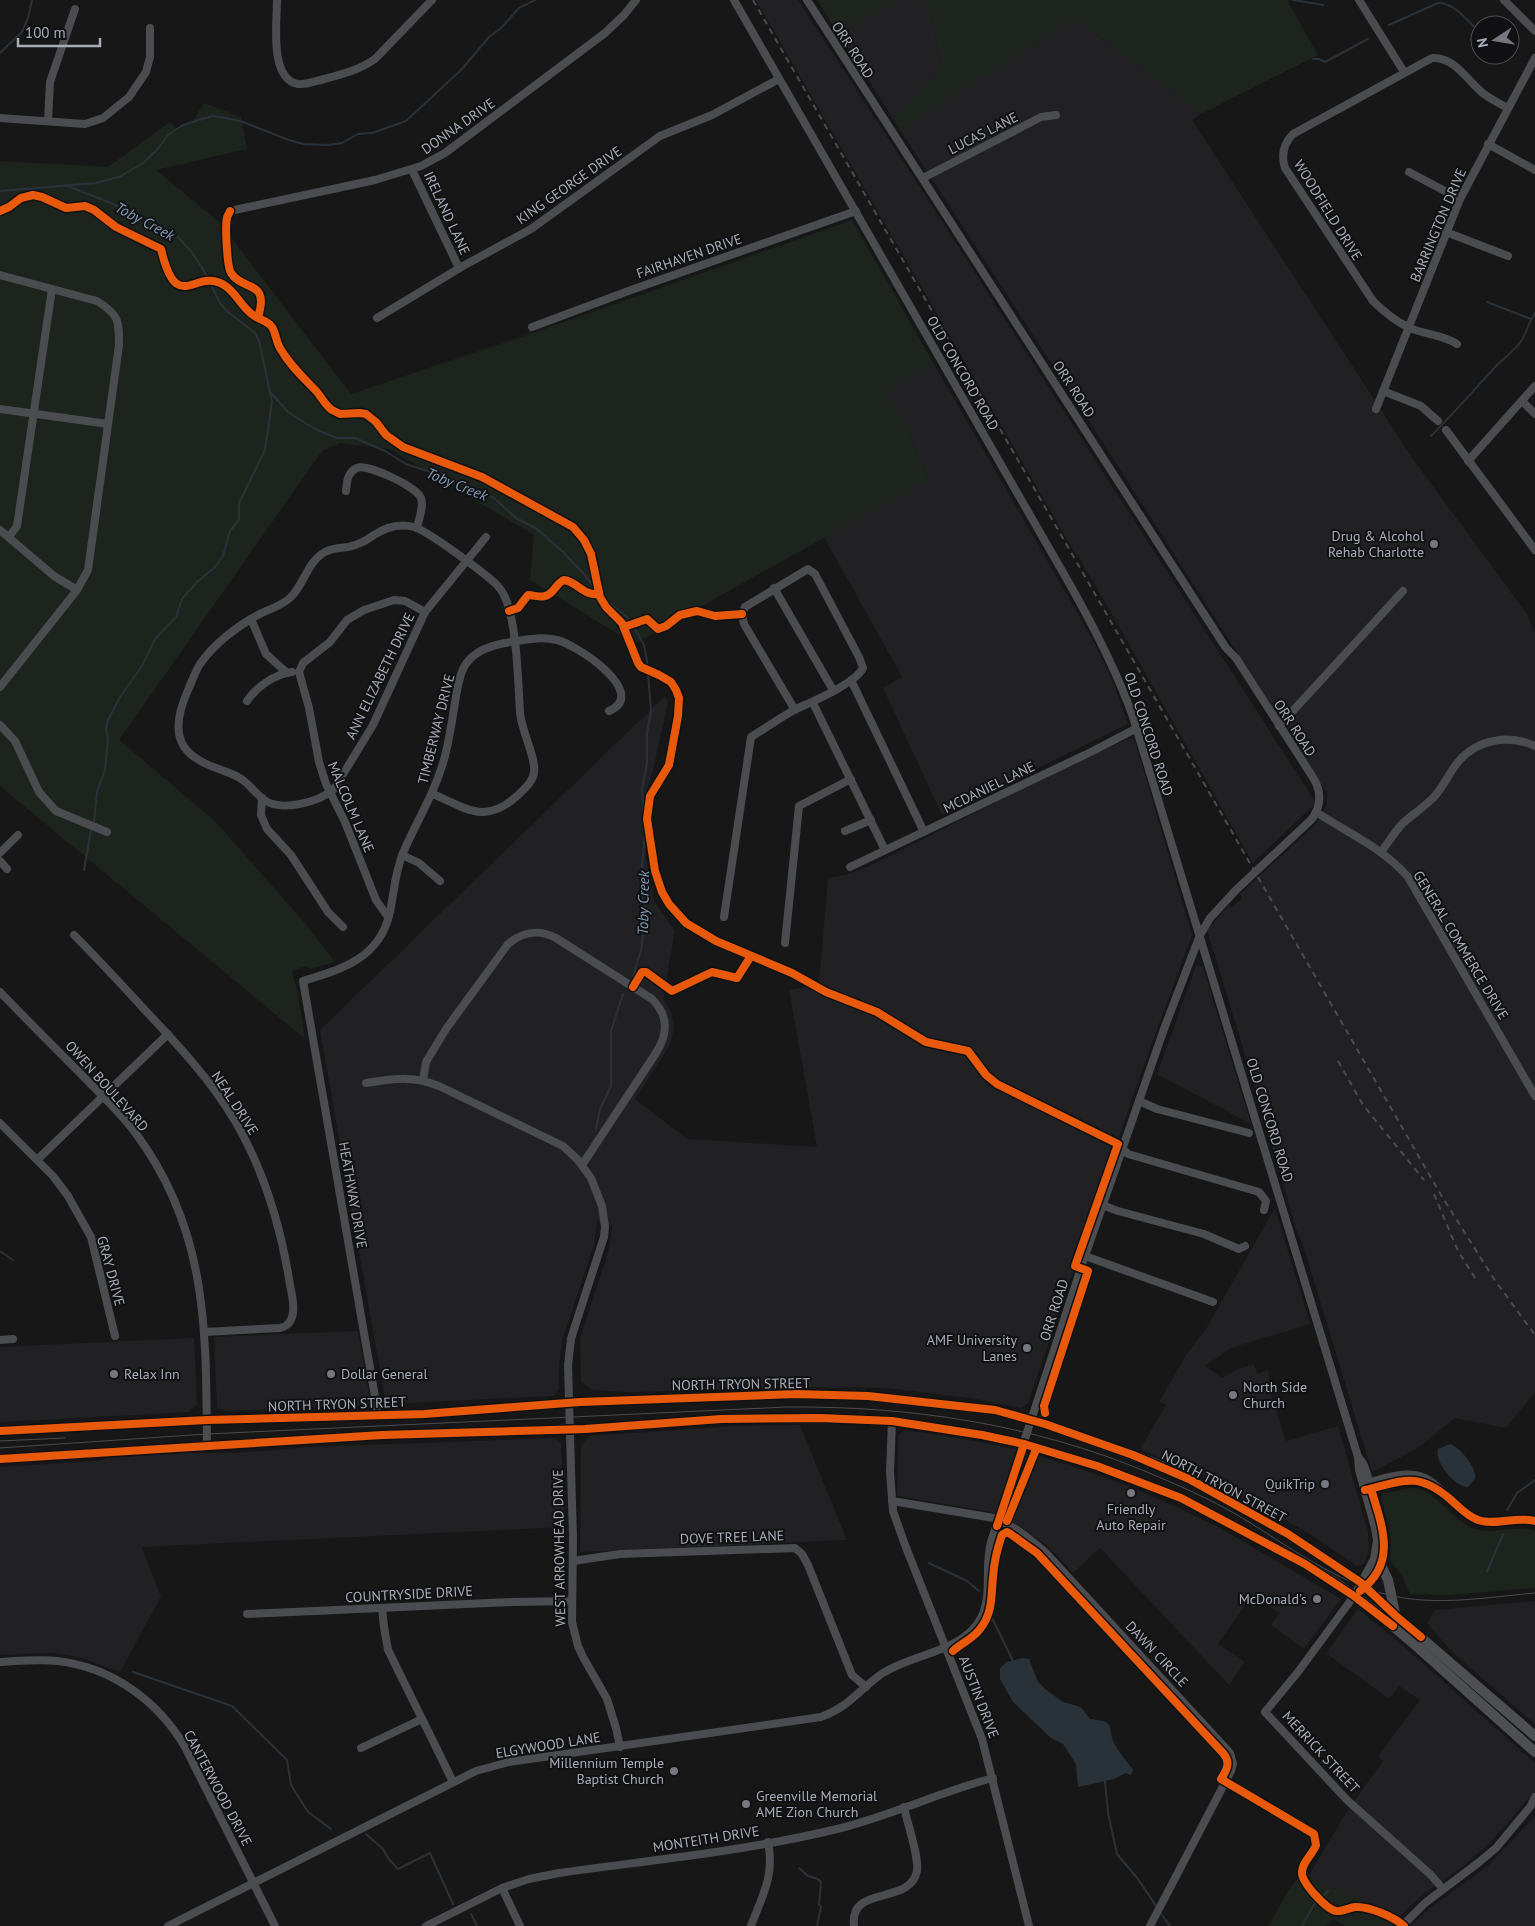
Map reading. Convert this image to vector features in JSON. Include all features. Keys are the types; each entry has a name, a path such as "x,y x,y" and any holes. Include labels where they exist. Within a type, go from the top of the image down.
{"main road":[{"name":"NORTH TRYON STREET","path":"0,1431 207,1420 471,1412 568,1403 746,1395 859,1395 996,1410 1133,1455 1189,1479 1288,1534 1363,1584 1396,1616 1535,1736"},
{"path":"0,1459 382,1435 569,1429 721,1419 820,1418 892,1422 982,1435 1024,1444 1097,1466 1180,1498 1297,1560 1354,1596 1414,1644 1535,1752"},
{"path":"1381,1565 1388,1580 1396,1616"}],"street":[{"path":"277,0 279,66 286,79 304,84 348,73 375,59 432,0"},
{"name":"DONNA DRIVE","path":"230,211 375,180 412,170 439,157 614,26 636,0"},
{"name":"OLD CONCORD ROAD","path":"734,0 1102,641 1122,685 1137,728 1358,1456 1358,1467 1384,1531 1385,1549 1381,1565 1354,1596"},
{"name":"ORR ROAD","path":"807,0 1167,558 1316,783 1320,800 1312,819 1237,888 1210,918 1200,935 1084,1256 989,1551 986,1596 981,1618 975,1628 968,1634 946,1646"},
{"path":"1359,0 1404,72"},
{"path":"1504,0 1535,31"},
{"path":"48,120 50,82 75,9"},
{"path":"0,118 89,124 103,118 125,102 136,89 146,72 150,57 150,28"},
{"name":"WOODFIELD DRIVE","path":"1457,344 1444,336 1408,328 1380,308 1364,291 1285,168 1283,160 1285,146 1293,134 1427,60 1439,58 1452,63 1484,94 1508,108"},
{"name":"BARRINGTON DRIVE","path":"1376,409 1460,199 1535,58"},
{"name":"KING GEORGE DRIVE","path":"377,318 459,268 531,229 660,136 712,114 779,79"},
{"name":"LUCAS LANE","path":"923,178 1041,117 1056,115"},
{"path":"1488,144 1535,170"},
{"name":"IRELAND LANE","path":"412,170 459,268"},
{"path":"1409,172 1460,199"},
{"name":"FAIRHAVEN DRIVE","path":"532,327 856,210"},
{"path":"1446,232 1508,256"},
{"path":"0,275 98,301 112,310 119,324 119,345 88,570 77,590 0,687"},
{"path":"8,537 17,526 52,289"},
{"path":"1468,460 1535,386"},
{"path":"1383,391 1421,406 1438,421"},
{"path":"1522,401 1535,414"},
{"path":"0,409 108,424"},
{"path":"1446,430 1535,550"},
{"path":"346,491 350,473 361,466 412,488 422,500 417,528"},
{"path":"330,792 318,799 296,804 271,803 262,798 239,777 199,761 183,746 177,727 181,705 200,663 214,647 251,619 288,600 296,591 314,562 326,551 357,544 379,532 394,526 403,525 417,528 467,562 496,584 504,595 509,608 514,641 521,720 534,769 531,781 506,805 490,812 471,811 432,794"},
{"path":"0,530 54,576 77,590"},
{"name":"ANN ELIZABETH DRIVE","path":"330,792 373,725 425,612 486,537"},
{"path":"724,917 751,737 795,710 813,703 851,680 860,674 862,668 862,663 815,574 808,568 774,588 742,611 742,619 795,710"},
{"path":"774,588 833,690"},
{"path":"1279,726 1403,591"},
{"path":"247,701 256,690 287,673 299,672 303,663 330,642 347,620 364,610 394,600 405,601 425,612"},
{"path":"251,619 266,654 287,673"},
{"name":"TIMBERWAY DRIVE","path":"304,981 343,969 362,957 380,936 388,917 394,880 402,855 432,794 445,756 458,688 464,666 471,658 484,649 514,641 546,638 557,640 577,648 607,672 618,684 621,698 618,705 609,711"},
{"name":"MALCOLM LANE","path":"299,672 313,725 319,762 376,900 388,917"},
{"path":"851,680 924,832"},
{"path":"813,703 886,850"},
{"path":"0,725 15,741 39,792 56,811 107,832"},
{"name":"MCDANIEL LANE","path":"850,867 1137,728"},
{"path":"1381,852 1401,826 1436,795 1459,761 1470,750 1484,743 1504,739 1520,740 1535,746"},
{"path":"785,943 799,806 851,779"},
{"path":"262,798 261,815 267,829 291,855 328,912 343,927"},
{"name":"GENERAL COMMERCE DRIVE","path":"1316,812 1381,852 1400,868 1415,887 1535,1096"},
{"path":"845,831 871,820"},
{"path":"0,854 18,835"},
{"path":"402,855 424,866 440,881"},
{"path":"0,861 7,869"},
{"path":"423,1080 426,1062 446,1029 508,944 517,937 532,932 545,933 556,938 652,999 660,1007 666,1024 664,1040 582,1164"},
{"name":"NEAL DRIVE","path":"74,935 168,1034 224,1104 245,1140 264,1181 277,1218 291,1288 292,1319 287,1325 280,1328 204,1332"},
{"name":"HEATHWAY DRIVE","path":"304,981 378,1414"},
{"name":"OWEN BOULEVARD","path":"0,992 133,1131 149,1154 170,1191 182,1218 194,1257 198,1278 204,1332 207,1446"},
{"path":"38,1159 168,1034"},
{"name":"WEST ARROWHEAD DRIVE","path":"366,1083 403,1078 423,1080 552,1140 568,1150 582,1164 598,1194 605,1227 602,1244 571,1339 568,1365 573,1561 572,1622 578,1646 606,1699 620,1747"},
{"path":"1139,1101 1157,1109 1249,1133"},
{"name":"GRAY DRIVE","path":"0,1123 38,1159 64,1189 91,1237 115,1336"},
{"path":"1122,1148 1128,1154 1259,1192 1266,1201 1264,1210"},
{"path":"1102,1205 1204,1234 1239,1249 1244,1246"},
{"path":"1084,1256 1213,1302"},
{"path":"0,1340 13,1339"},
{"name":"AUSTIN DRIVE","path":"892,1422 890,1472 893,1511 979,1731 993,1778 1029,1926"},
{"path":"1367,1486 1411,1480 1421,1481 1435,1487 1467,1514 1479,1520 1490,1522 1525,1519 1535,1521"},
{"name":"OLD CONCORD ROAD","path":"1363,1584 1374,1559 1377,1540 1367,1486"},
{"name":"DAWN CIRCLE","path":"892,1500 999,1520 1018,1531 1045,1552 1232,1756 1231,1772 1150,1926"},
{"name":"DOVE TREE LANE","path":"573,1561 620,1554 795,1548 802,1554 808,1565 852,1674 866,1687"},
{"name":"MERRICK STREET","path":"1354,1596 1298,1672 1265,1712 1347,1800 1431,1875 1443,1889"},
{"name":"COUNTRYSIDE DRIVE","path":"247,1614 572,1601"},
{"path":"382,1608 384,1633 388,1650 454,1782"},
{"name":"ELGYWOOD LANE","path":"168,1926 476,1771 501,1764 821,1717 850,1702 888,1670 946,1646"},
{"name":"CANTERWOOD DRIVE","path":"0,1662 46,1661 82,1666 112,1677 145,1698 162,1715 181,1740 275,1926"},
{"path":"361,1748 422,1718"},
{"name":"MONTEITH DRIVE","path":"426,1926 502,1888 529,1880 559,1873 768,1842 848,1826 993,1778"},
{"path":"1402,1926 1425,1902 1490,1853 1533,1806 1535,1797"},
{"path":"854,1926 856,1910 863,1903 905,1888 915,1877 917,1862 904,1806"},
{"path":"751,1926 770,1877 771,1862 768,1842"},
{"path":"502,1888 520,1926"}],"shaded area":[{"path":"756,0 798,0 1316,803 1253,863 1118,625"},
{"path":"817,0 896,0 839,35"},
{"path":"896,0 921,0 929,5 941,66 904,109 892,117 839,35"},
{"path":"921,0 1287,0 1318,55 1201,114 1075,18 900,130 892,117 904,109 941,66 929,5"},
{"path":"1075,18 1201,114 1192,120 1413,459 1527,614 1535,633 1535,1392 1506,1428 1455,1418 1415,1450 1372,1472 1304,1248 1296,1229 1207,930 1229,905 1232,907 1242,898 1240,894 1315,825 1327,804 1327,793 900,130"},
{"path":"204,103 241,117 247,149 156,170 219,222 351,394 533,333 852,220 933,362 885,390 913,437 910,439 929,479 634,644 530,580 534,535 389,449 340,443 322,451 119,740 214,820 304,922 335,962 310,969 305,966 292,972 305,1039 0,786 0,161 108,167 170,122 178,130 194,119"},
{"path":"933,362 1095,644 1115,687 1128,724 942,815 883,688 902,677 824,537 929,479 910,439 913,437 884,390"},
{"path":"664,697 668,701 653,770 644,799 646,857 654,901 675,931 663,998 672,1015 674,1028 670,1045 635,1099 687,1139 817,1147 789,990 819,985 828,878 845,875 870,866 1020,790 1129,738 1135,741 1192,935 1142,1070 1028,1403 1021,1408 976,1399 887,1388 806,1387 629,1392 592,1390 581,1382 580,1338 610,1246 612,1225 597,1221 594,1245 562,1341 559,1389 553,1396 386,1404 320,1030"},
{"path":"1196,966 1203,967 1251,1124 1157,1074"},
{"path":"1275,1208 1310,1324 1231,1348 1205,1366 1222,1378 1238,1369 1254,1364 1257,1374 1268,1370 1272,1398 1286,1441 1338,1426 1368,1532 1369,1548 1366,1559 1364,1564 1357,1566 1310,1534 1218,1482 1188,1467 1166,1461 1140,1449 1166,1405 1159,1402 1186,1355 1206,1329"},
{"path":"358,1331 371,1406 226,1411 217,1408 214,1337"},
{"path":"194,1338 197,1404 189,1412 0,1422 0,1347"},
{"path":"800,1425 847,1540 580,1552 581,1445 590,1436 737,1426"},
{"path":"904,1430 1015,1449 1118,1482 1220,1528 1341,1599 1304,1649 1271,1625 1279,1613 1249,1593 1243,1602 1246,1604 1218,1644 1245,1662 1229,1685 1100,1548 1073,1573 1049,1547 1015,1523 991,1512 897,1496 898,1436"},
{"path":"555,1438 561,1443 565,1527 142,1547 161,1597 120,1672 85,1659 67,1655 52,1653 0,1655 0,1467 184,1453 235,1453 310,1447"},
{"path":"1450,1444 1463,1454 1471,1464 1475,1479 1468,1487 1457,1483 1442,1467 1439,1460 1438,1449"},
{"path":"1410,1488 1419,1489 1427,1493 1455,1517 1478,1530 1527,1529 1535,1531 1535,1588 1450,1595 1410,1594 1401,1574 1389,1560 1390,1536 1381,1497 1383,1494"},
{"path":"1535,1601 1535,1724 1450,1650 1427,1623 1435,1610"},
{"path":"1358,1609 1401,1644 1535,1763 1535,1791 1491,1842 1466,1864 1424,1894 1400,1916 1411,1925 1430,1908 1489,1865 1535,1816 1535,1926 1380,1926 1399,1916 1308,1877 1347,1811 1383,1761 1378,1756 1420,1700 1399,1686 1389,1699 1326,1653"},
{"path":"1023,1658 1029,1659 1038,1682 1045,1689 1063,1702 1081,1707 1090,1719 1104,1721 1110,1725 1114,1743 1133,1770 1131,1775 1126,1773 1114,1779 1078,1787 1076,1765 1063,1744 1051,1738 1013,1702 1000,1679 1000,1668 1007,1662"},
{"path":"1301,1875 1400,1916 1380,1926 1345,1926 1335,1919 1325,1926 1268,1926 1292,1885"}],"waterway":[{"path":"0,53 22,32 28,18 32,0"},
{"path":"0,191 96,183 119,177 143,163 157,150 168,135 183,125 212,116 243,122 303,144 328,145 342,143 358,134 372,133 406,121 462,69 489,37 501,28 519,8 535,0"},
{"path":"1293,0 1323,5"},
{"path":"1389,25 1438,3 1456,9 1470,22"},
{"path":"1313,59 1325,62 1368,39"},
{"path":"65,185 111,203 177,236 190,250 203,269 220,303 228,312 255,333 259,341 272,402 265,450 239,503 239,520 230,531 223,556 215,567 197,582 182,599 176,617 155,639 142,666 120,697 108,720 105,770 97,792 94,821"},
{"path":"1487,302 1531,319"},
{"path":"1431,436 1497,365 1517,347 1535,313"},
{"name":"Toby Creek","path":"271,393 289,413 315,429 337,438 355,438 385,451 406,464 455,480 494,498 516,518 537,529 563,552 601,596 627,617 638,634 644,645 647,661 651,711 647,733 647,764 642,789 645,834 641,892 646,909 641,950 632,979"},
{"path":"84,870 91,830"},
{"name":"Toby Creek","path":"596,1129 600,1109 611,1086 611,1031 623,994"},
{"path":"0,1251 13,1260"},
{"path":"1507,1510 1517,1493 1535,1480"},
{"path":"1487,1572 1503,1534"},
{"path":"929,1563 967,1581 979,1591"},
{"path":"992,1618 1013,1661"},
{"path":"133,1672 232,1706 287,1760 291,1785 308,1812 331,1829"},
{"path":"1105,1781 1108,1813 1117,1854 1138,1879 1156,1906"},
{"path":"366,1834 383,1849 398,1869 430,1853 453,1904"},
{"path":"799,1868 808,1876 821,1882 819,1904 821,1907 817,1926"},
{"path":"1302,1926 1315,1903 1328,1891"},
{"path":"471,1914 477,1926"},
{"path":"1162,1915 1170,1926"}],"tram line":[{"path":"0,1448 207,1434 787,1407 879,1410 925,1414 1015,1430 1060,1441 1104,1455 1205,1498 1352,1583 1393,1596 1410,1599 1464,1600 1535,1593"},
{"path":"0,1441 65,1438"}],"railway":[{"path":"753,0 1441,1195 1494,1279 1535,1335"},
{"path":"1338,1061 1363,1105 1424,1180"},
{"path":"1434,1194 1458,1251 1477,1281"}],"cycle path":[{"path":"0,211 21,198 33,195 66,208 85,206 94,210 116,227 161,249 167,269 174,281 180,286 214,281 228,288 249,312 272,327 279,346 288,360 332,410 340,414 366,414 376,422 386,435 403,447 482,477 573,527 584,540 591,554 600,597 606,607 622,623 638,663 641,667 671,682 679,698 678,716 669,765 650,796 647,819 655,871 662,892 669,904 686,923 716,941 792,973 826,992 877,1012 926,1042 968,1051 986,1075 997,1084 1118,1144 1075,1266 1088,1271 1044,1406 1045,1413"},
{"path":"230,211 227,217 226,229 227,255 231,273 236,279 258,291 261,297 258,317"},
{"path":"509,611 518,608 528,595 541,597 548,595 564,580 589,593 599,594"},
{"path":"624,627 647,619 658,629 666,626 680,615 697,611 715,616 742,614"},
{"path":"633,987 642,972 646,972 672,991 712,972 737,978 751,956"},
{"path":"0,1431 207,1420 424,1414 580,1402 795,1394 868,1396 995,1410 1045,1424 1133,1455 1189,1479 1288,1534 1360,1582 1421,1637"},
{"path":"0,1459 382,1435 585,1429 721,1419 820,1418 892,1421 982,1435 1024,1444 1097,1466 1181,1498 1305,1564 1354,1596 1393,1626"},
{"path":"997,1526 1024,1444"},
{"path":"1007,1521 1035,1452"},
{"path":"1365,1490 1400,1482 1419,1481 1438,1490 1467,1514 1478,1520 1485,1522 1535,1521"},
{"path":"1360,1591 1372,1580 1383,1556 1382,1530 1371,1489"},
{"path":"953,1651 977,1632 987,1617 991,1604 993,1572 997,1551 1002,1535 1007,1532 1037,1553 1223,1753 1227,1760 1227,1766 1221,1779 1314,1834 1316,1845 1302,1868 1302,1872 1305,1882 1326,1905 1336,1911 1355,1907 1374,1910 1404,1926"}],"place":[{"name":"Drug & Alcohol Rehab Charlotte","path":"1434,544"},
{"name":"AMF University Lanes","path":"1027,1348"},
{"name":"Relax Inn","path":"114,1374"},
{"name":"Dollar General","path":"331,1374"},
{"name":"North Side Church","path":"1233,1395"},
{"name":"QuikTrip","path":"1325,1484"},
{"name":"Friendly Auto Repair","path":"1131,1493"},
{"name":"McDonald's","path":"1317,1599"},
{"name":"Millennium Temple Baptist Church","path":"674,1771"},
{"name":"Greenville Memorial AME Zion Church","path":"746,1804"}]}
